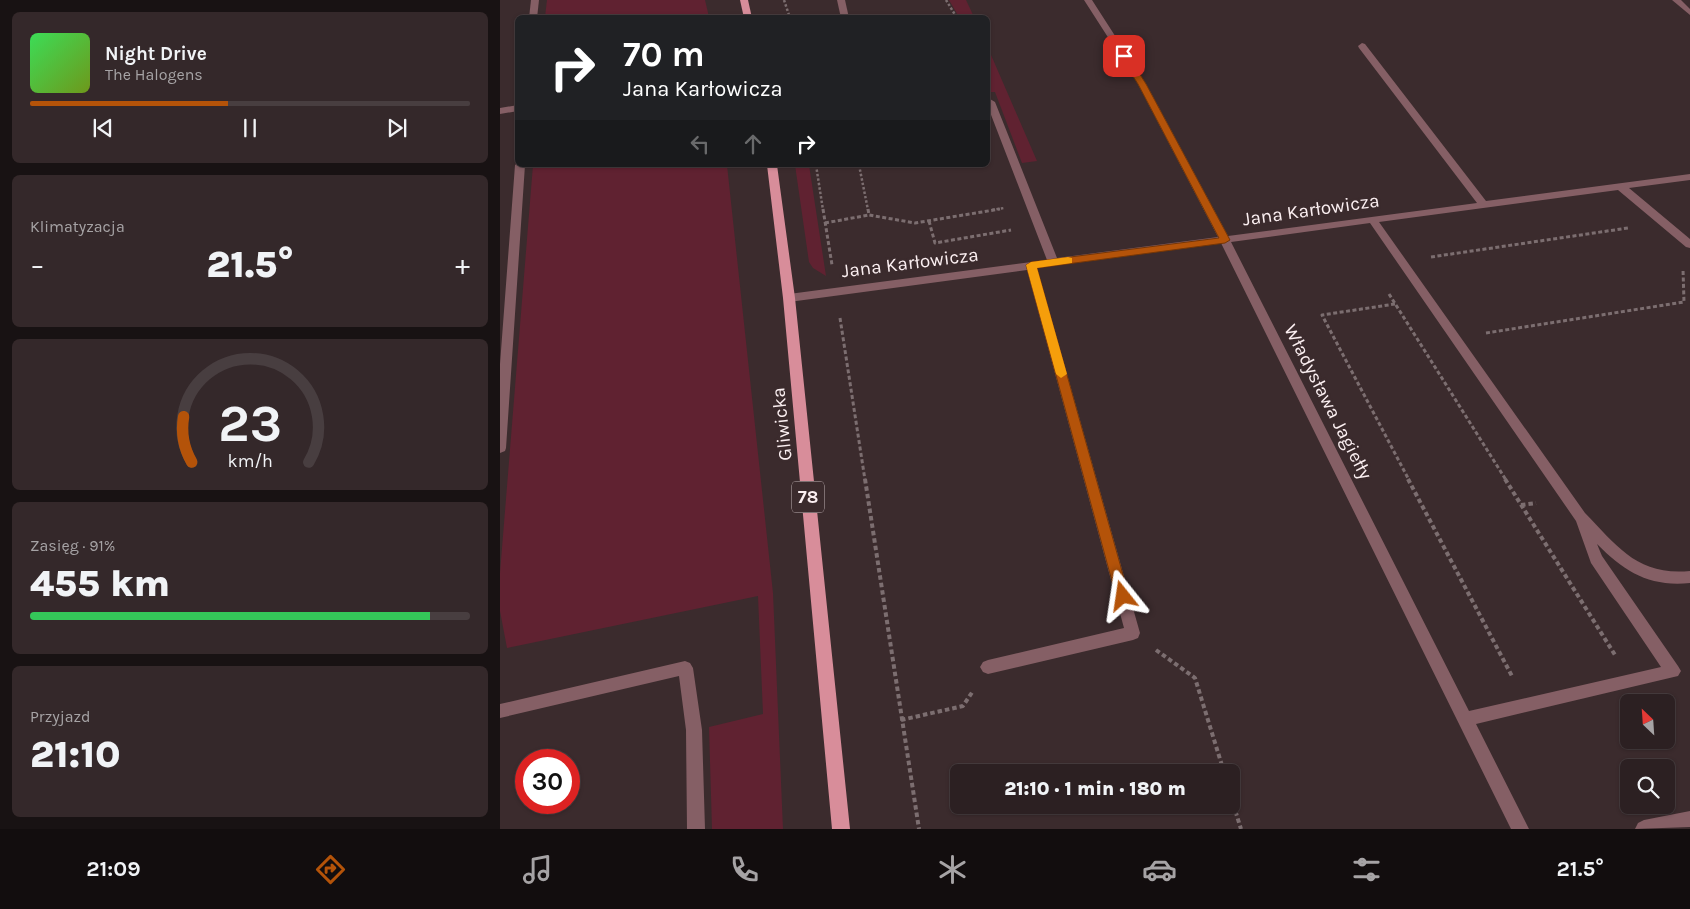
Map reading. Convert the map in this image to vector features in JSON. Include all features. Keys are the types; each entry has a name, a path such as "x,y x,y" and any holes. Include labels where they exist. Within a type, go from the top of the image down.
{"main road":[{"path":"744,0 747,15"},
{"name":"Gliwicka","path":"772,167 789,298 841,829"}],"street":[{"path":"533,15 535,0"},
{"path":"841,0 844,15"},
{"name":"Władysława Jagiełły","path":"1088,0 1142,84 1225,240 1467,719 1520,829"},
{"path":"1676,0 1690,13"},
{"path":"1362,46 1483,204"},
{"path":"990,102 1053,262"},
{"path":"500,111 515,108"},
{"path":"500,448 520,167"},
{"name":"Jana Karłowicza","path":"789,298 836,290 1690,177"},
{"path":"1620,186 1690,245"},
{"path":"1372,219 1580,517 1618,555 1636,569 1655,578 1674,580 1690,577"},
{"path":"988,667 1133,633 1031,265"},
{"path":"1467,719 1673,671 1596,560 1580,517"},
{"path":"500,711 685,668 694,730 696,829"},
{"path":"1644,829 1690,819"}],"path":[{"path":"784,0 789,15"},
{"path":"946,0 954,15"},
{"path":"816,167 919,829"},
{"path":"858,167 869,215"},
{"path":"825,223 869,215 915,223 1004,208"},
{"path":"929,221 935,244 1039,226"},
{"path":"1402,261 1630,228"},
{"path":"1455,338 1684,302 1683,266 1690,267"},
{"path":"1521,676 1512,678 1322,315 1396,305 1615,655 1606,657"},
{"path":"1133,633 1195,678 1222,764"},
{"path":"901,720 964,706 988,667"},
{"path":"1236,814 1241,829"}],"shaded area":[{"path":"547,0 705,0 709,15 545,15"},
{"path":"949,0 966,0 973,15 958,15"},
{"path":"990,53 1037,161 1022,163 995,92 990,92"},
{"path":"533,167 727,167 773,593 783,829 712,829 709,727 763,714 758,596 507,648 500,611 500,573"},
{"path":"795,167 809,167 826,276 813,268 809,262"}],"slow traffic":[{"path":"1061,374 1031,265 1068,260"}],"route":[{"path":"1123,596 1031,265 1225,240 1142,84 1124,56"}]}
